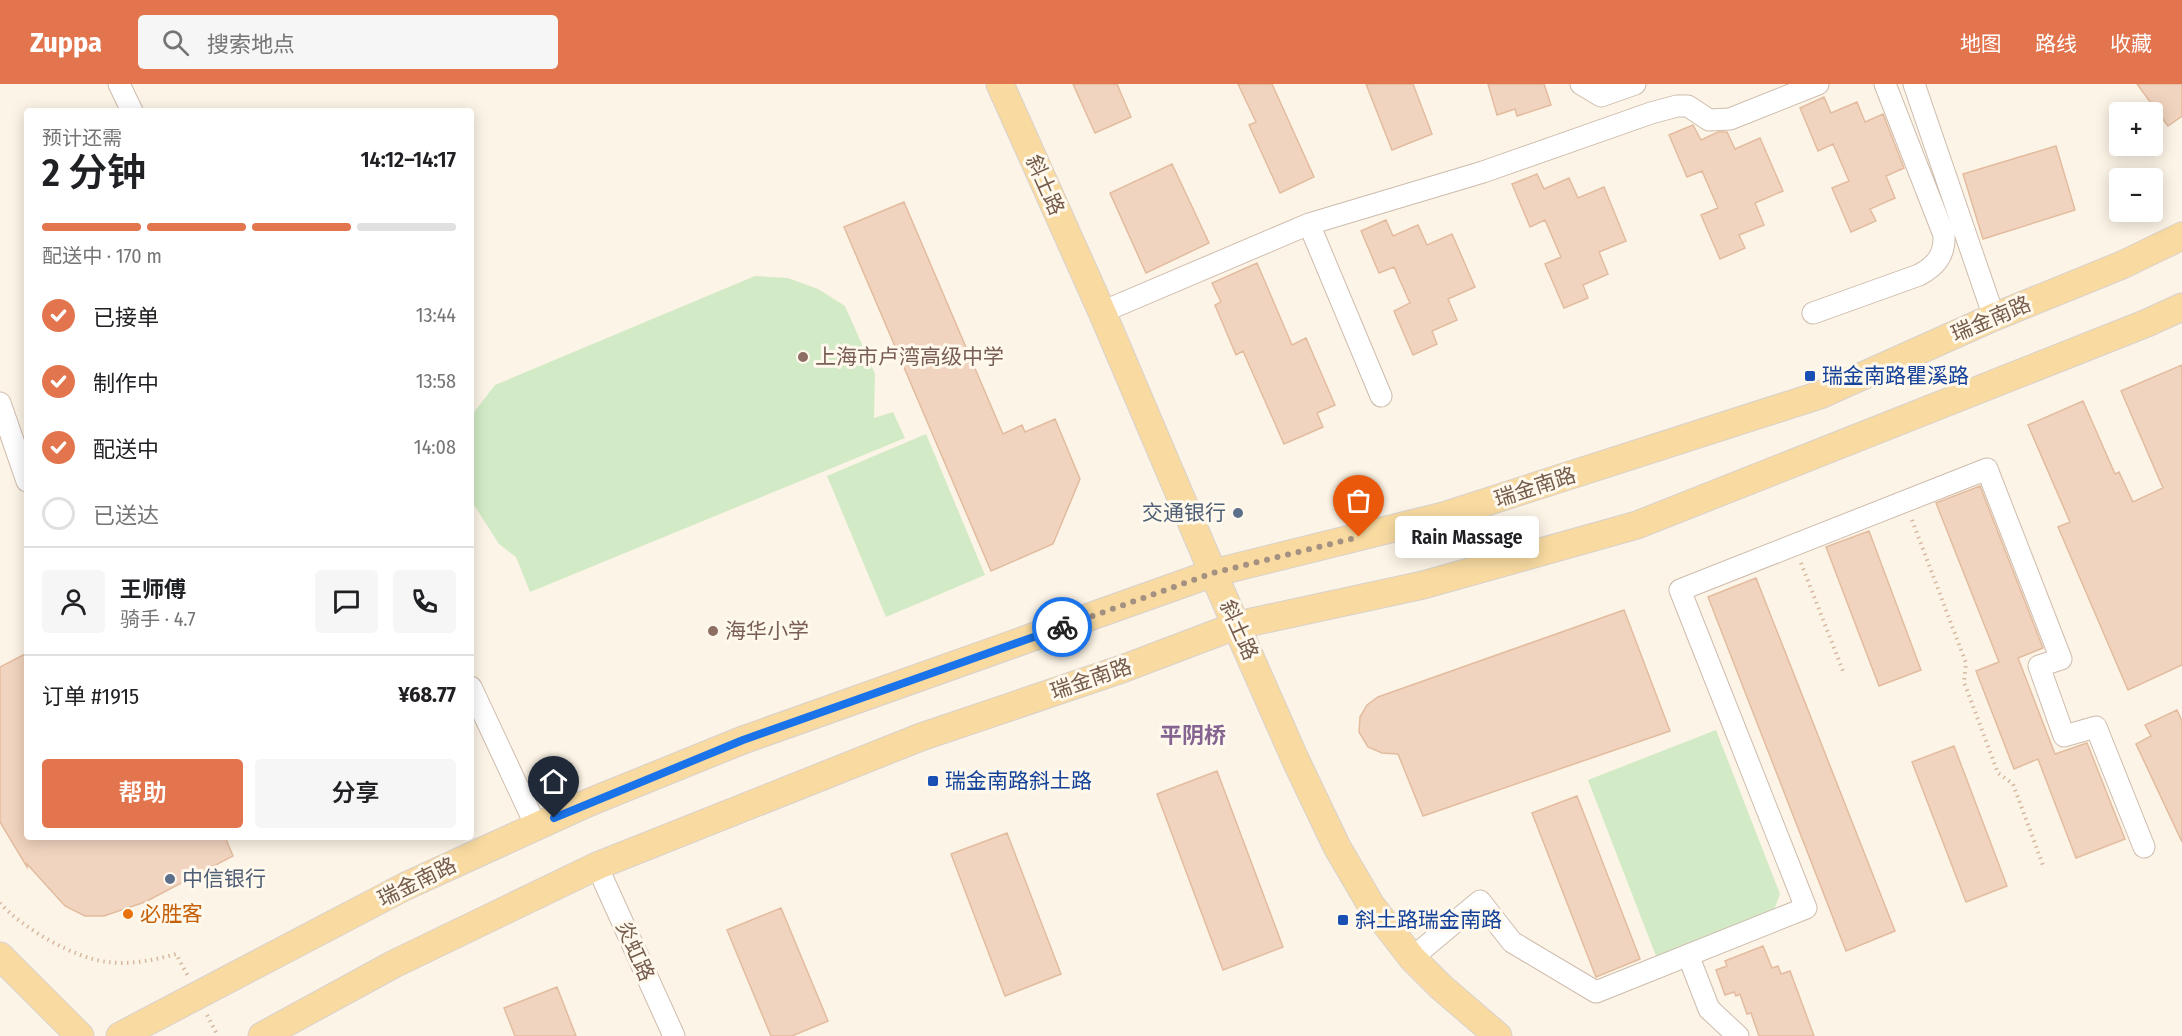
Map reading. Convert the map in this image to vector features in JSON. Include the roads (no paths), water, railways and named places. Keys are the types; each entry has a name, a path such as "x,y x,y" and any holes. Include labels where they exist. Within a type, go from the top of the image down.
{"main road":[{"name":"斜土路","path":"1000,84 1102,312 1213,573 1337,848 1371,905 1412,958 1441,987 1498,1036"},
{"name":"瑞金南路","path":"120,1036 406,886 536,826 743,740 1213,573 1443,516 1808,398 2122,264 2182,236"},
{"name":"瑞金南路","path":"262,1036 394,964 597,866 921,737 1122,669 1238,625 1423,585 1637,525 2147,323 2182,306"},
{"path":"0,956 79,1036"},
{"path":"0,969 79,1036"}],"street":[{"path":"119,84 131,108"},
{"path":"1581,84 1601,96 1635,84"},
{"path":"1102,312 1309,224 1483,172 1677,106 1688,106 1709,120 1730,119 1818,84"},
{"path":"1813,313 1930,270 1940,259 1945,246 1944,235 1885,84"},
{"path":"1914,84 1994,317"},
{"path":"1309,224 1381,396"},
{"path":"0,403 24,472"},
{"path":"1412,958 1479,901 1512,942 1596,992 1806,908 1680,590 1987,469 2061,659 2039,666 2064,736 2096,727 2144,847"},
{"path":"474,693 536,826"},
{"name":"炎虹路","path":"597,866 674,1036"},
{"path":"1688,955 1709,1009 1738,1036"}],"place":[{"name":"上海市卢湾高级中学","path":"803,357"},
{"name":"瑞金南路瞿溪路","path":"1810,376"},
{"name":"交通银行","path":"1238,513"},
{"name":"Rain Massage","path":"1359,537"},
{"name":"海华小学","path":"713,631"},
{"name":"瑞金南路斜土路","path":"933,781"},
{"name":"中信银行","path":"170,879"},
{"name":"必胜客","path":"128,914"},
{"name":"斜土路瑞金南路","path":"1343,920"}],"district":[{"name":"平阴桥","path":"1193,735"}]}
